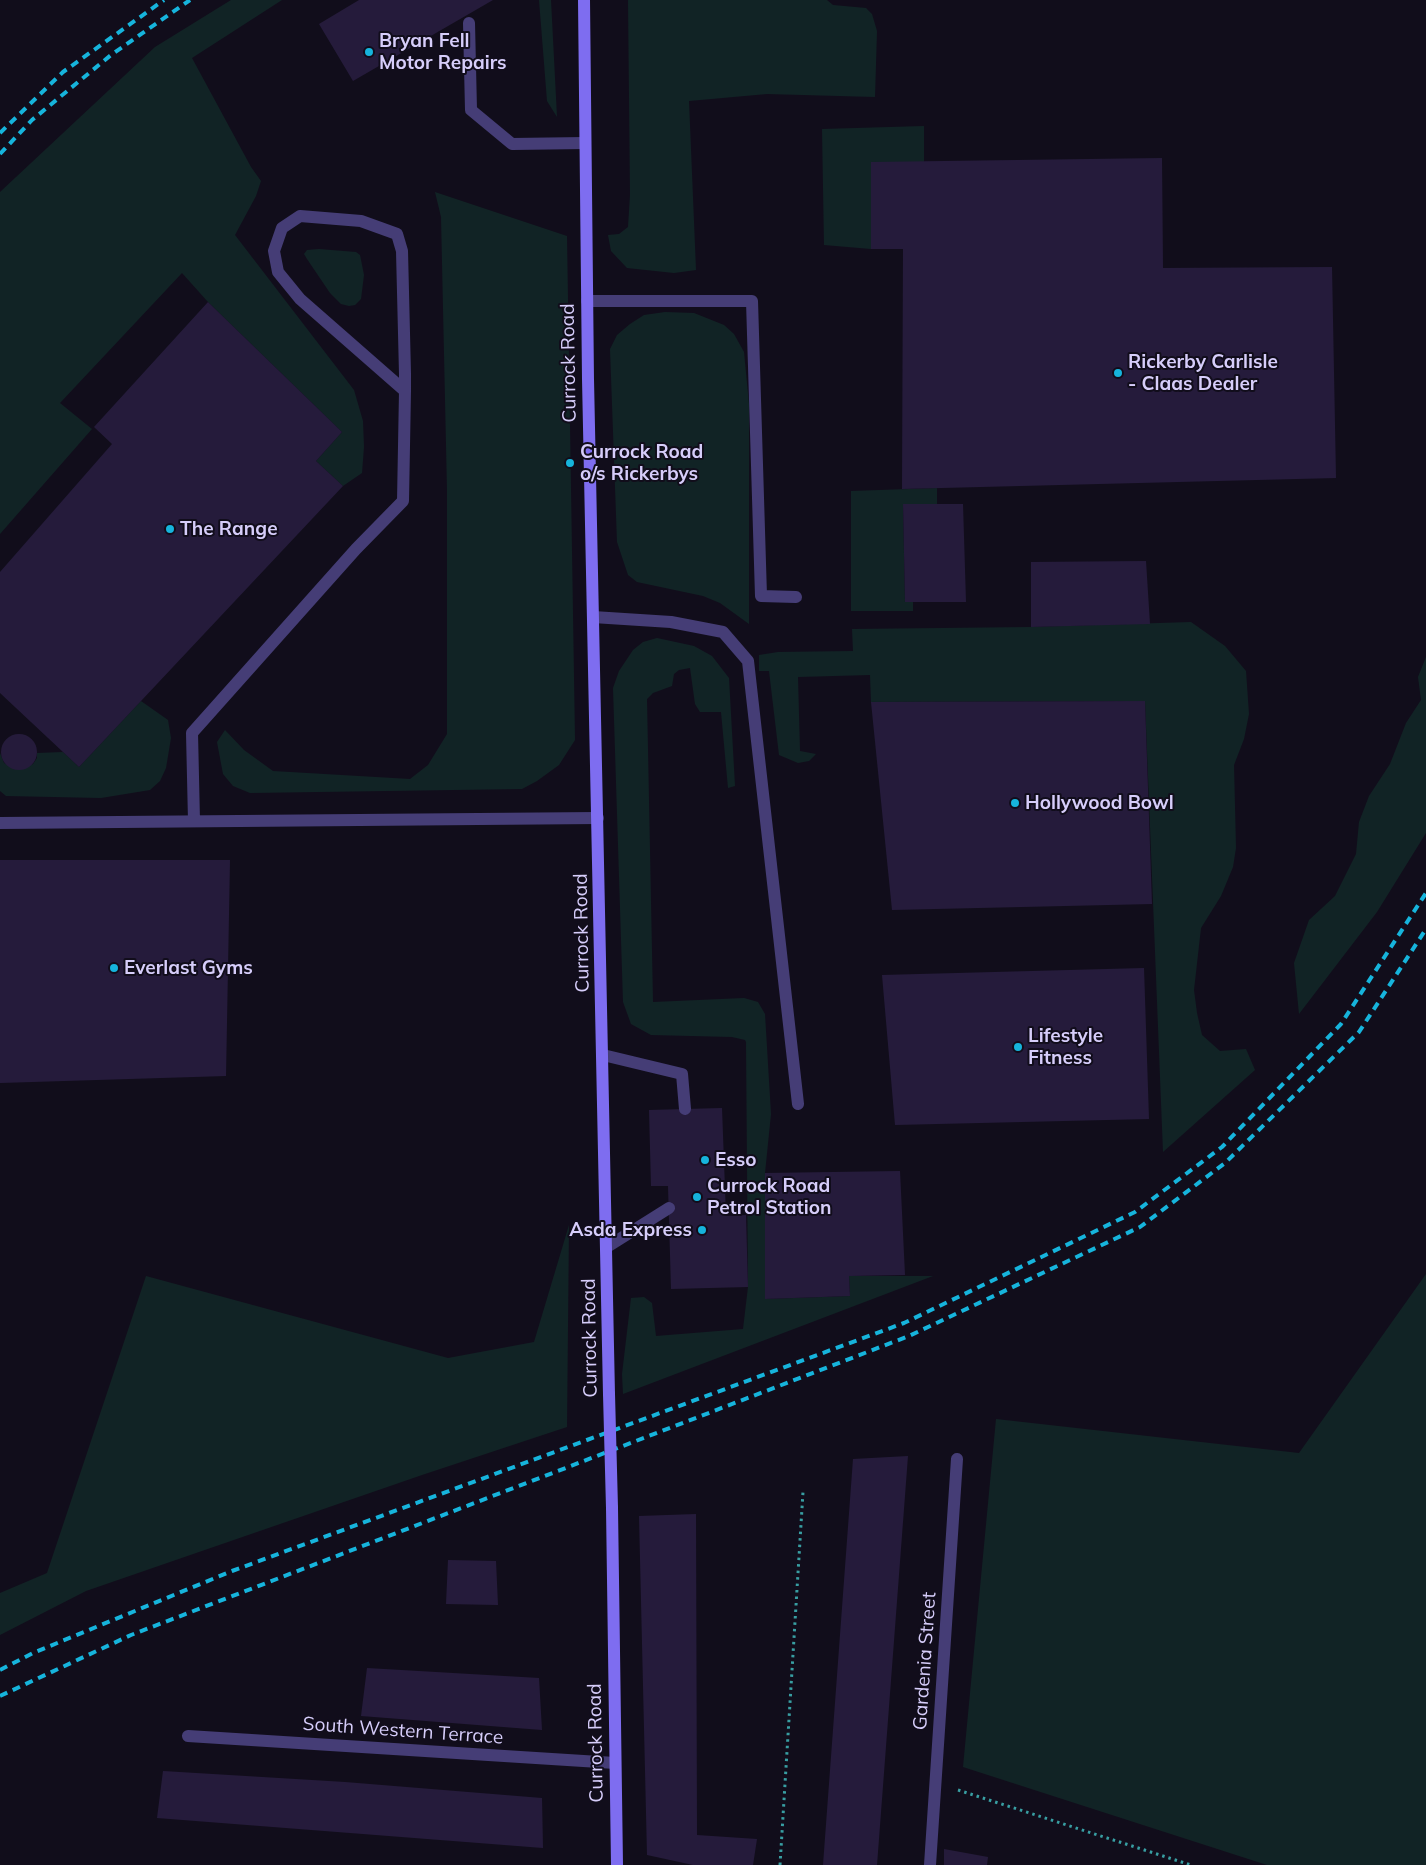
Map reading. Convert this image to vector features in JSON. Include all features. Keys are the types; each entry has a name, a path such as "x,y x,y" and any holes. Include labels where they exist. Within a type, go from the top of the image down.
{"street":[{"name":"Currock Road","path":"584,0 587,301 607,1246 617,1865"},
{"path":"470,22 471,110 512,144 585,143"},
{"path":"194,821 192,733 356,549 403,501 405,391 402,251 397,234 361,221 300,216 282,228 274,251 278,272 300,299 405,391"},
{"path":"587,301 752,301 761,596 796,598"},
{"path":"593,616 671,622 723,632 748,661 798,1104"},
{"path":"0,823 598,818"},
{"path":"603,1055 682,1074 685,1109"},
{"path":"607,1246 669,1208"},
{"name":"Gardenia Street","path":"930,1865 957,1459"},
{"name":"South Western Terrace","path":"188,1736 615,1763"}],"path":[{"path":"780,1865 803,1492"},
{"path":"936,1783 1191,1865"}],"shaded area":[{"path":"231,0 282,0 192,58 251,167 261,181 256,196 235,235 354,390 363,421 362,473 343,486 316,461 342,432 208,302 182,273 60,403 92,429 0,534 0,192 155,47"},
{"path":"539,0 551,0 557,117 547,101"},
{"path":"628,0 827,0 833,5 866,8 872,14 877,31 875,97 767,94 689,101 696,270 674,273 627,268 611,251 608,235 619,234 628,227 630,195"},
{"path":"924,126 924,162 871,162 871,249 824,245 822,129"},
{"path":"435,192 567,236 575,740 559,765 522,789 250,793 233,786 223,774 217,742 225,730 244,750 273,771 410,779 428,765 447,734 447,490 441,217"},
{"path":"307,250 356,252 360,255 364,275 361,299 355,305 341,304 330,293 304,254"},
{"path":"665,312 694,313 724,325 734,334 744,352 749,404 749,624 720,603 703,596 637,582 628,575 617,542 610,349 617,335 630,324 644,315"},
{"path":"937,488 937,504 903,504 905,602 913,602 913,611 851,611 851,491"},
{"path":"1191,622 1225,646 1246,671 1249,714 1244,739 1234,765 1236,848 1233,867 1221,896 1201,928 1194,990 1197,1013 1202,1035 1220,1051 1246,1049 1255,1070 1163,1152 1145,701 871,702 870,675 798,677 800,751 816,754 809,761 798,763 779,755 769,671 759,671 759,655 778,652 853,651 852,629 1031,627"},
{"path":"657,638 694,646 712,656 729,678 735,786 728,788 721,712 700,712 695,704 690,668 679,670 674,674 672,686 653,693 647,699 653,1002 744,998 758,1002 765,1014 771,1114 765,1173 765,1299 850,1296 849,1276 933,1276 623,1394 622,1374 631,1298 644,1297 652,1303 656,1336 743,1329 748,1287 746,1042 745,1040 732,1037 651,1035 631,1024 623,1002 613,688 619,671 633,650 643,642"},
{"path":"1426,657 1426,833 1377,912 1299,1014 1294,963 1309,920 1335,896 1356,854 1359,822 1369,796 1390,764 1406,723 1421,700 1418,677"},
{"path":"141,701 168,720 171,738 166,768 160,781 150,790 101,798 6,796 0,791 0,753 4,763 16,769 23,769 33,764 37,758 37,753 63,752 79,767"},
{"path":"569,1225 567,1427 86,1591 0,1635 0,1593 47,1573 146,1276 448,1358 534,1342"},
{"path":"1426,1274 1426,1865 1267,1865 963,1767 996,1419 1299,1453"}],"building":[{"name":"Bryan Fell Motor Repairs","path":"359,0 493,0 353,81 319,24"},
{"name":"Rickerby Carlisle - Claas Dealer","path":"1162,158 1163,268 1332,267 1336,478 902,489 903,249 871,249 871,162"},
{"name":"The Range","path":"208,302 342,432 316,461 343,486 79,767 0,693 0,572 112,444 94,427"},
{"path":"903,504 963,504 966,602 905,602"},
{"path":"1146,561 1150,624 1031,627 1031,562"},
{"name":"Hollywood Bowl","path":"1145,701 1152,904 892,910 871,702"},
{"path":"19,734 32,739 37,752 32,765 19,770 6,765 1,752 6,739"},
{"name":"Everlast Gyms","path":"0,860 230,860 226,1076 0,1083"},
{"name":"Lifestyle Fitness","path":"1144,968 1149,1119 895,1125 882,975"},
{"name":"Currock Road Petrol Station","path":"722,1108 726,1216 746,1215 748,1287 671,1289 668,1186 651,1186 649,1110"},
{"path":"900,1171 905,1275 849,1276 850,1296 765,1299 765,1173"},
{"path":"908,1456 877,1865 823,1865 853,1459"},
{"path":"696,1514 697,1835 757,1839 753,1865 693,1865 647,1855 639,1516"},
{"path":"448,1560 496,1561 498,1605 446,1604"},
{"path":"367,1668 539,1678 542,1730 361,1716"},
{"path":"163,1771 345,1782 542,1798 543,1848 157,1818"},
{"path":"944,1849 988,1857 987,1865 944,1865"}],"railway":[{"path":"0,133 63,72 164,0"},
{"path":"0,154 32,120 111,55 190,0"},
{"path":"0,1670 33,1653 232,1571 904,1323 1135,1212 1222,1147 1341,1024 1426,893"},
{"path":"0,1696 131,1635 909,1336 1140,1227 1225,1163 1359,1032 1426,929"}],"place":[{"name":"Bryan Fell Motor Repairs","path":"369,52"},
{"name":"Rickerby Carlisle - Claas Dealer","path":"1118,373"},
{"name":"Currock Road o/s Rickerbys","path":"570,463"},
{"name":"The Range","path":"170,529"},
{"name":"Hollywood Bowl","path":"1015,803"},
{"name":"Everlast Gyms","path":"114,968"},
{"name":"Lifestyle Fitness","path":"1018,1047"},
{"name":"Esso","path":"705,1160"},
{"name":"Currock Road Petrol Station","path":"697,1197"},
{"name":"Asda Express","path":"702,1230"}]}
